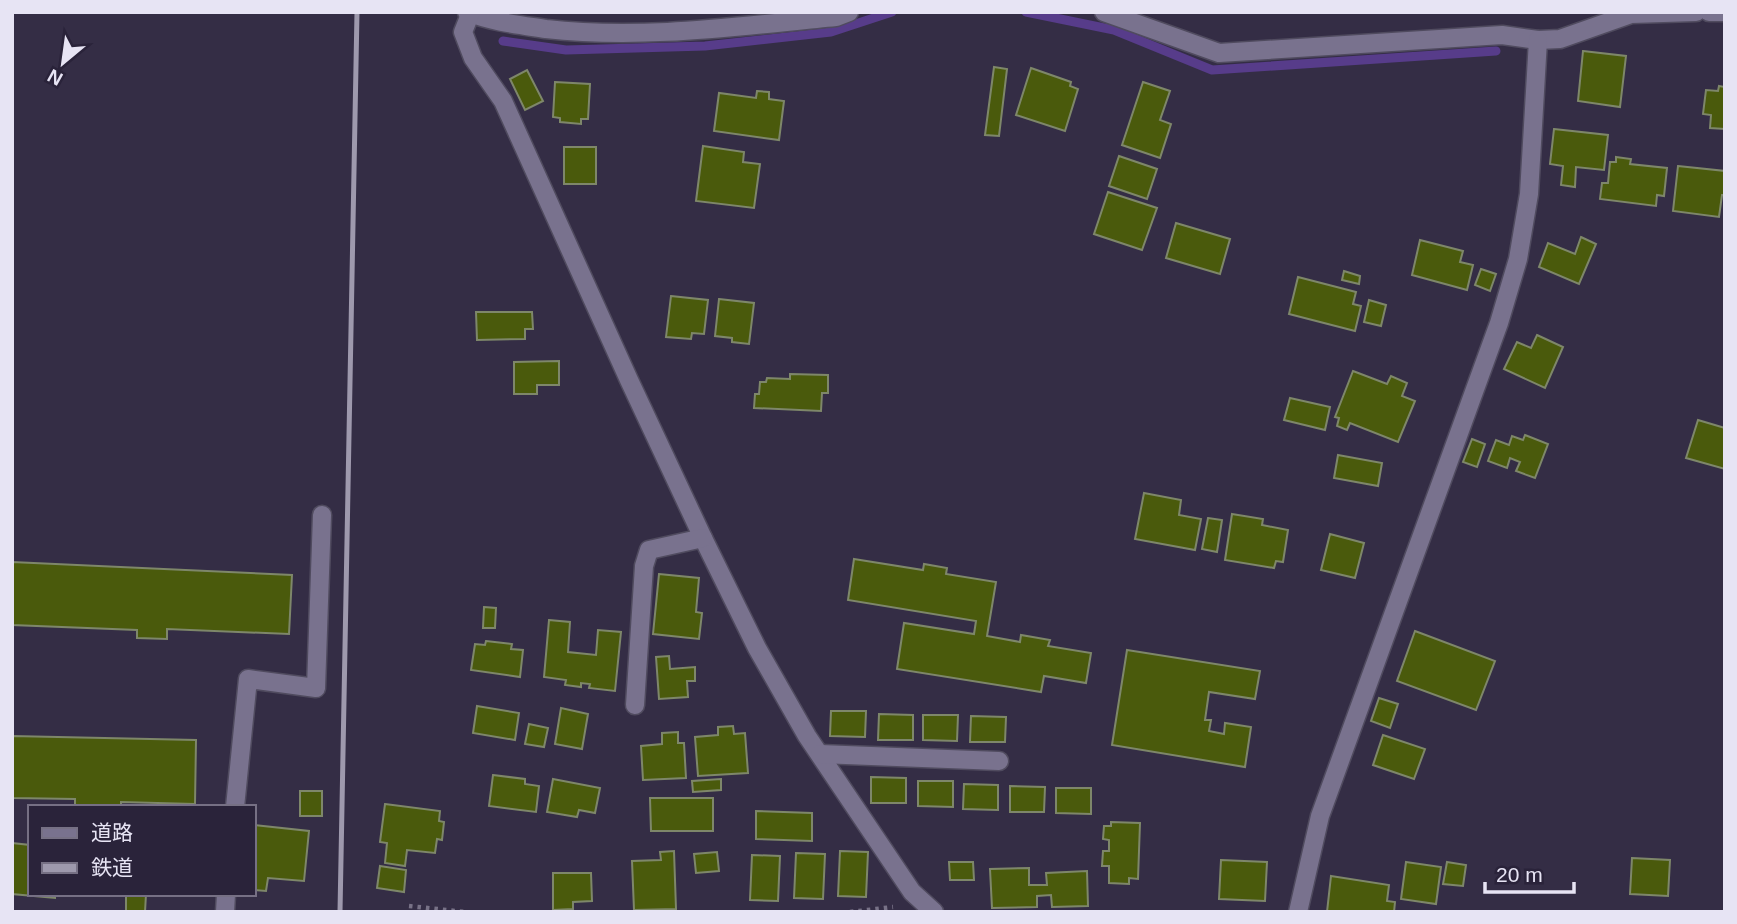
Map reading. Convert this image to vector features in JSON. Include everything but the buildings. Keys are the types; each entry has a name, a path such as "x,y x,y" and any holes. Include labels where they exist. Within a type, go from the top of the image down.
{"street":[{"path":"849,12 836,17 668,32 575,32 518,25 469,13 463,32 473,58 503,102 703,538 757,648 820,754 912,892 934,912"},
{"path":"1104,12 1219,53 1502,34 1538,40 1560,39 1631,14 1696,12"},
{"path":"1709,12 1725,12"},
{"path":"1298,912 1320,816 1499,323 1518,259 1529,194 1538,40"},
{"path":"235,805 248,679 316,688 322,515"},
{"path":"635,705 644,566 649,550 703,538"},
{"path":"820,754 999,761"}],"path":[{"path":"850,912 900,906 912,892"},
{"path":"409,906 465,912"}],"waterway":[{"path":"503,41 566,50 705,46 831,32 892,12"},
{"path":"1026,12 1114,30 1212,70 1496,51"}],"railway":[{"path":"340,912 357,12"}]}
